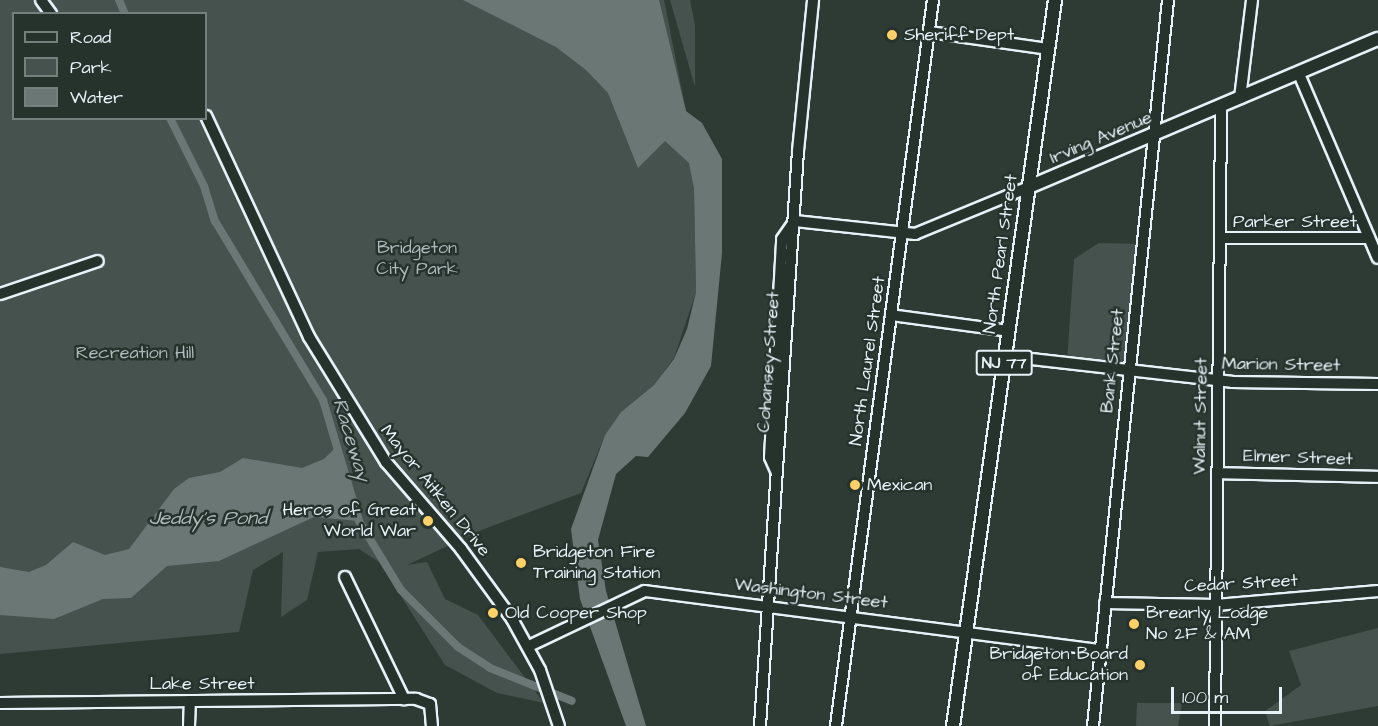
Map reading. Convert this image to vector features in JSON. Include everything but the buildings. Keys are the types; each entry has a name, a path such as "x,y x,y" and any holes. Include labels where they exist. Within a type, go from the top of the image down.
{"main road":[{"name":"North Pearl Street","path":"953,726 1055,0"},
{"name":"Irving Avenue","path":"1029,188 1378,39"}],"street":[{"path":"760,726 778,477 770,457 782,239 795,221 813,0"},
{"name":"North Laurel Street","path":"836,726 933,0"},
{"name":"Bank Street","path":"1093,726 1168,0"},
{"path":"1240,98 1252,0"},
{"path":"929,32 1048,49"},
{"path":"1299,74 1378,258"},
{"name":"Walnut Street","path":"1215,726 1221,107"},
{"name":"Mayor Aitken Drive","path":"207,118 274,269 357,420 401,482 488,583 529,646 545,682 559,726"},
{"name":"Irving Avenue","path":"795,221 902,236 927,230 1029,188"},
{"name":"Parker Street","path":"1220,238 1369,238"},
{"path":"0,294 98,261"},
{"path":"891,315 1009,331"},
{"name":"Marion Street","path":"1005,356 1218,381 1378,384"},
{"name":"Elmer Street","path":"1217,473 1378,477"},
{"path":"345,576 404,699"},
{"name":"Washington Street","path":"529,646 576,621 645,591 851,615 1101,650"},
{"name":"Cedar Street","path":"1105,603 1216,605 1378,591"},
{"name":"Lake Street","path":"0,703 404,699 428,702 432,726"},
{"path":"189,726 190,701"}],"green space":[{"name":"Bridgeton City Park","path":"0,0 664,0 686,111 694,189 696,292 674,358 654,385 621,412 605,435 581,493 484,529 407,565 427,562 445,599 478,615 544,703 497,693 445,665 379,562 359,549 318,552 307,600 281,617 283,552 253,570 239,632 0,654"},
{"path":"670,0 690,0 695,25 695,87"},
{"path":"1099,243 1142,244 1129,370 1067,362 1074,259"},
{"path":"1378,628 1378,706 1270,726 1265,711 1301,685 1289,651"},
{"path":"1137,703 1182,703 1178,726 1136,726"}],"water":[{"path":"463,0 659,0 686,111 702,123 722,159 722,253 711,366 685,413 648,457 636,456 616,474 598,540 606,591 646,726 626,726 580,599 571,529 605,435 621,412 654,385 674,359 687,329 696,292 694,189 689,163 665,141 638,168 608,93 586,70 556,47"},
{"name":"Jeddy's Pond","path":"337,446 359,521 314,517 219,561 167,566 131,598 103,599 54,619 0,615 0,567 29,572 46,565 73,542 105,555 129,549 174,489 189,478 220,472 243,458 302,468 324,459"}],"waterway":[{"name":"Raceway","path":"119,0 124,12"},
{"name":"Raceway","path":"171,120 204,186 215,221 323,400 359,521 401,590 458,647 490,668 572,701"}],"place":[{"name":"Sheriff Dept","path":"892,35"},
{"name":"Mexican","path":"855,485"},
{"name":"Heros of Great World War","path":"428,521"},
{"name":"Bridgeton Fire Training Station","path":"521,563"},
{"name":"Old Cooper Shop","path":"493,613"},
{"name":"Brearly Lodge No 2F & AM","path":"1134,624"},
{"name":"Bridgeton Board of Education","path":"1140,665"}],"park label":[{"name":"Recreation Hill","path":"135,353"}]}
